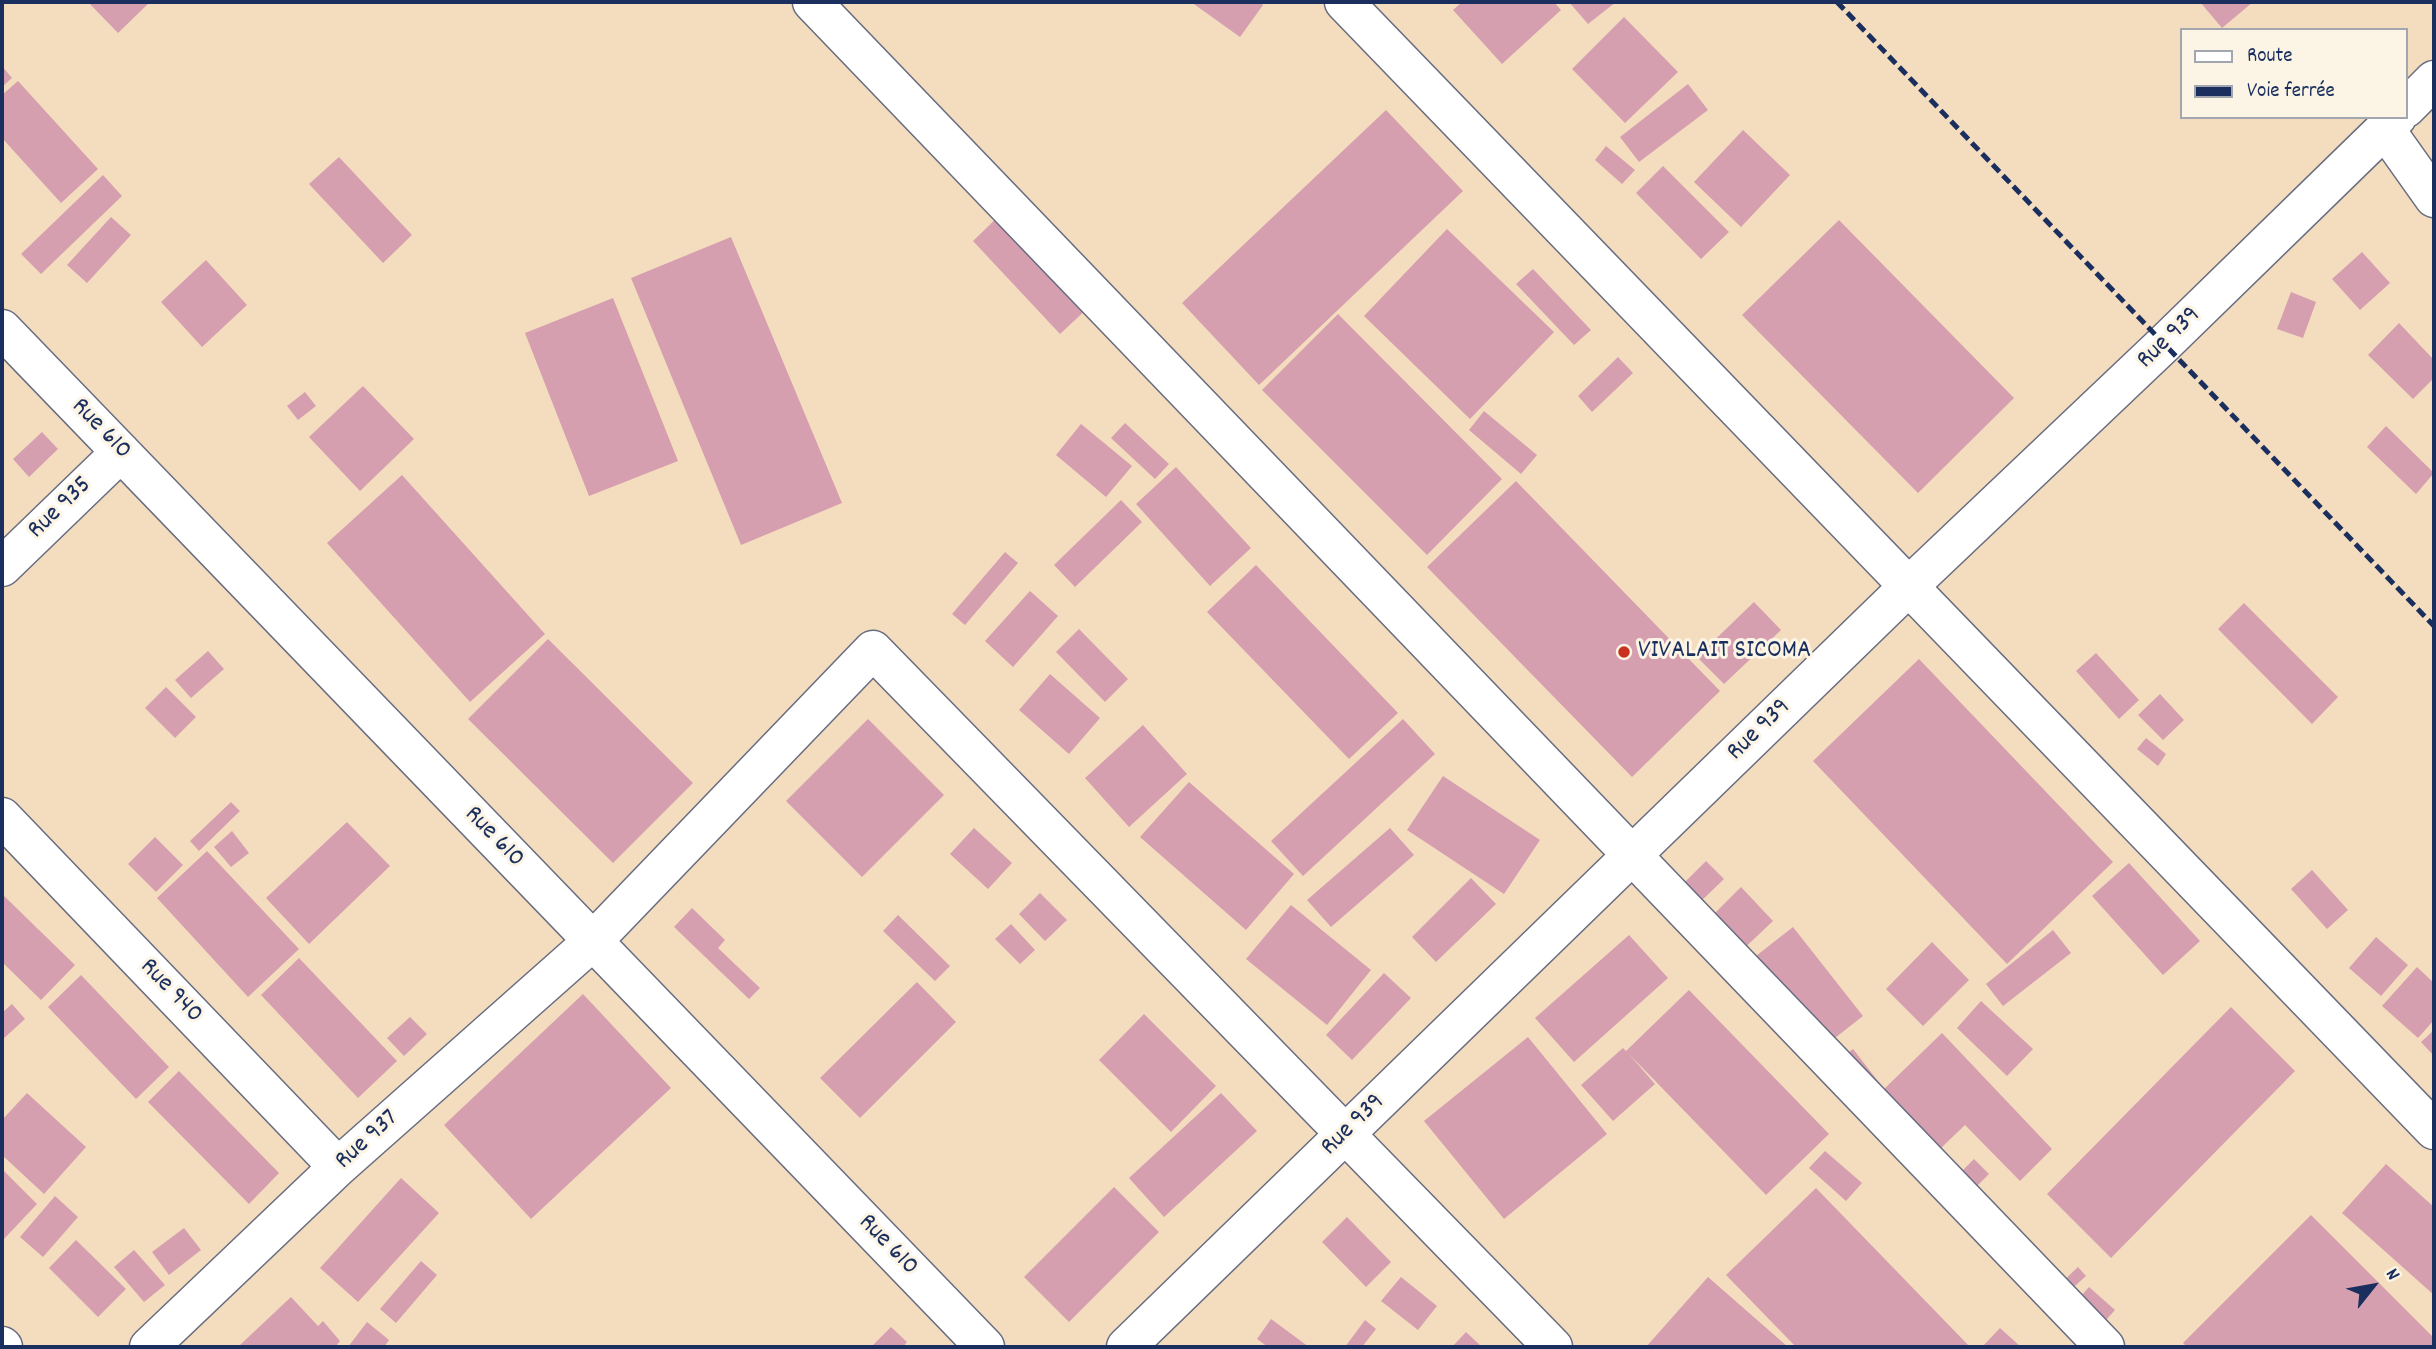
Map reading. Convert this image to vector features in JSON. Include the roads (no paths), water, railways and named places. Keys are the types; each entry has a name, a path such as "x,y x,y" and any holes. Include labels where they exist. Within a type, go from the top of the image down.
{"street":[{"path":"812,2 2105,1347"},
{"path":"1344,2 2434,1130"},
{"name":"Rue 939","path":"2408,106 2434,80"},
{"name":"Rue 939","path":"1126,1347 1909,586 2165,343 2395,119"},
{"path":"2396,119 2434,198"},
{"name":"Rue 610","path":"2,329 985,1347"},
{"name":"Rue 935","path":"2,567 121,452"},
{"name":"Rue 937","path":"149,1347 338,1167 593,941 873,650 1345,1134"},
{"name":"Rue 940","path":"2,817 338,1167"},
{"path":"1345,1134 1553,1347"}],"railway":[{"path":"1837,2 2434,626"}],"place":[{"name":"VIVALAIT SICOMA","path":"1624,652"}]}
